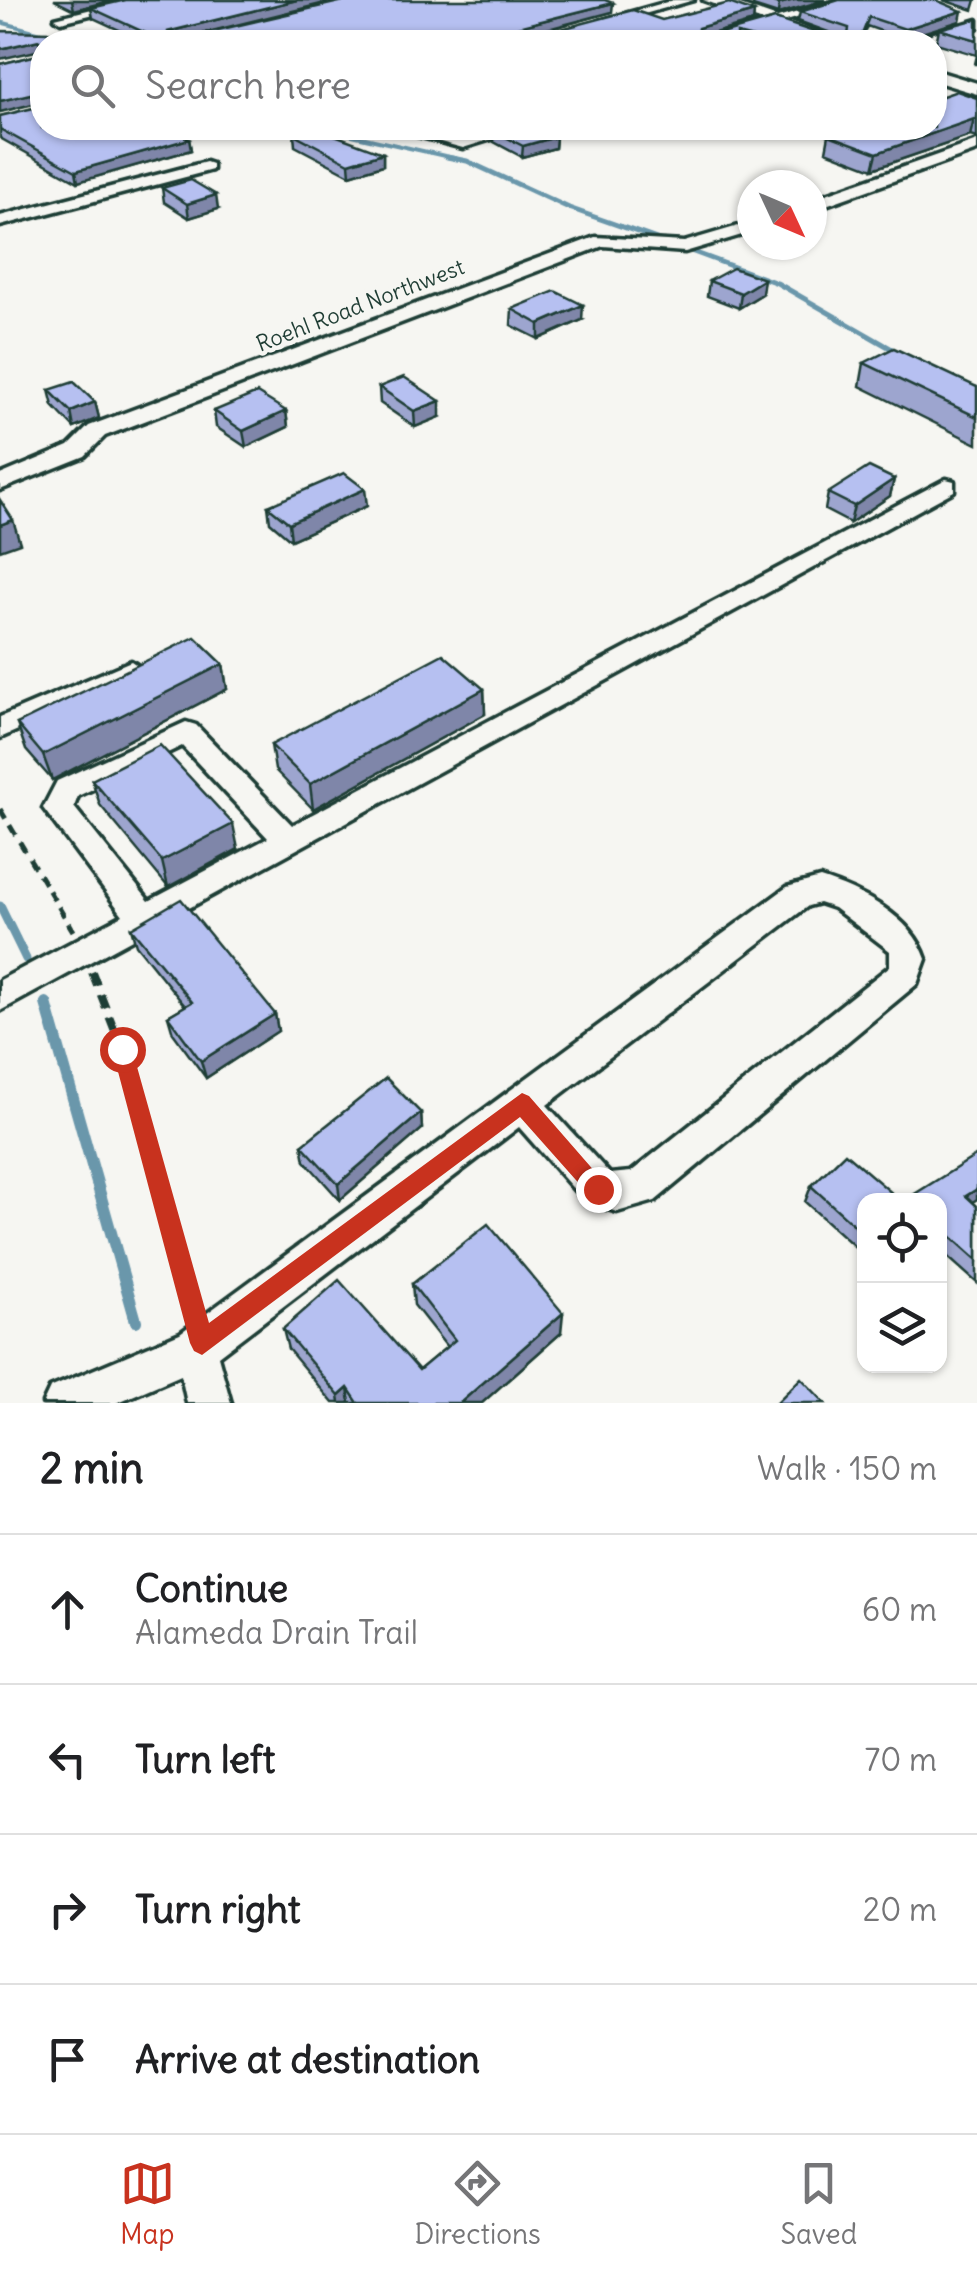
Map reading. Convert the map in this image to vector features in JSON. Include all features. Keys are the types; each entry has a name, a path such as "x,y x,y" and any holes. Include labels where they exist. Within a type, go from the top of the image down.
{"main road":[{"path":"712,0 801,30"},
{"path":"947,79 977,89"}],"street":[{"path":"61,18 146,0"},
{"path":"595,24 688,0"},
{"path":"749,30 850,0"},
{"path":"962,14 977,21"},
{"path":"947,31 977,21"},
{"path":"449,140 474,140"},
{"path":"827,200 977,146"},
{"path":"0,222 206,166"},
{"name":"Roehl Road Northwest","path":"0,483 76,451 97,431 601,241 685,247 737,231"},
{"path":"0,996 946,486"},
{"path":"0,728 158,658"},
{"path":"144,919 58,808 67,789 186,732 289,840"},
{"path":"65,1403 198,1345 798,896 820,890 845,899 904,943 909,959 905,974 641,1188 616,1194 598,1189 522,1103"},
{"path":"198,1345 210,1403"}],"path":[{"path":"0,809 78,940"},
{"path":"88,962 122,1049 198,1345"}],"building":[{"path":"126,0 297,0 175,30 139,30 91,8"},
{"path":"348,0 613,3 514,28 218,30"},
{"path":"839,0 936,0 962,11 905,29 869,17 864,30 849,30 800,12"},
{"path":"729,3 754,12 698,28 558,30 633,10 662,20"},
{"path":"775,19 808,30 736,30"},
{"path":"977,19 977,40 947,30 939,29"},
{"path":"0,31 30,32 30,42 0,49"},
{"path":"30,57 30,94 0,101 0,64"},
{"path":"957,91 977,98 977,120 947,128 947,94"},
{"path":"30,109 30,140 185,140 76,171 0,129 0,116"},
{"path":"305,140 348,140 383,153 349,163"},
{"path":"511,140 545,140 523,146"},
{"path":"842,140 914,140 877,153"},
{"path":"191,180 216,195 187,204 162,188"},
{"path":"733,268 764,279 741,293 709,281"},
{"path":"555,291 583,305 539,324 512,309"},
{"path":"894,348 977,387 977,417 864,363"},
{"path":"404,377 440,401 414,411 379,387"},
{"path":"74,382 95,402 71,412 49,390"},
{"path":"257,393 286,411 243,431 214,411"},
{"path":"869,467 894,479 854,506 828,493"},
{"path":"344,473 365,489 289,523 268,506"},
{"path":"0,500 13,520 0,525"},
{"path":"195,637 223,664 43,755 17,724"},
{"path":"443,654 484,689 310,784 271,745"},
{"path":"160,745 233,824 162,861 92,780"},
{"path":"181,899 275,1014 201,1061 168,1016 192,1002 131,928"},
{"path":"386,1078 421,1113 338,1184 302,1145"},
{"path":"845,1153 892,1193 857,1193 857,1228 811,1186"},
{"path":"977,1155 977,1189 966,1196 977,1206 977,1260 947,1233 947,1193 916,1193"},
{"path":"488,1224 563,1313 460,1403 358,1403 348,1388 339,1396 283,1329 339,1280 419,1370 455,1340 412,1284"},
{"path":"801,1378 825,1403 776,1403"}],"waterway":[{"path":"0,22 30,30"},
{"path":"374,140 458,159"},
{"path":"447,157 467,161 569,208 671,244"},
{"path":"688,250 777,283 899,353"},
{"path":"0,906 26,959"},
{"path":"46,1003 136,1321"}],"route":[{"path":"122,1049 202,1343 522,1103 598,1189"}]}
